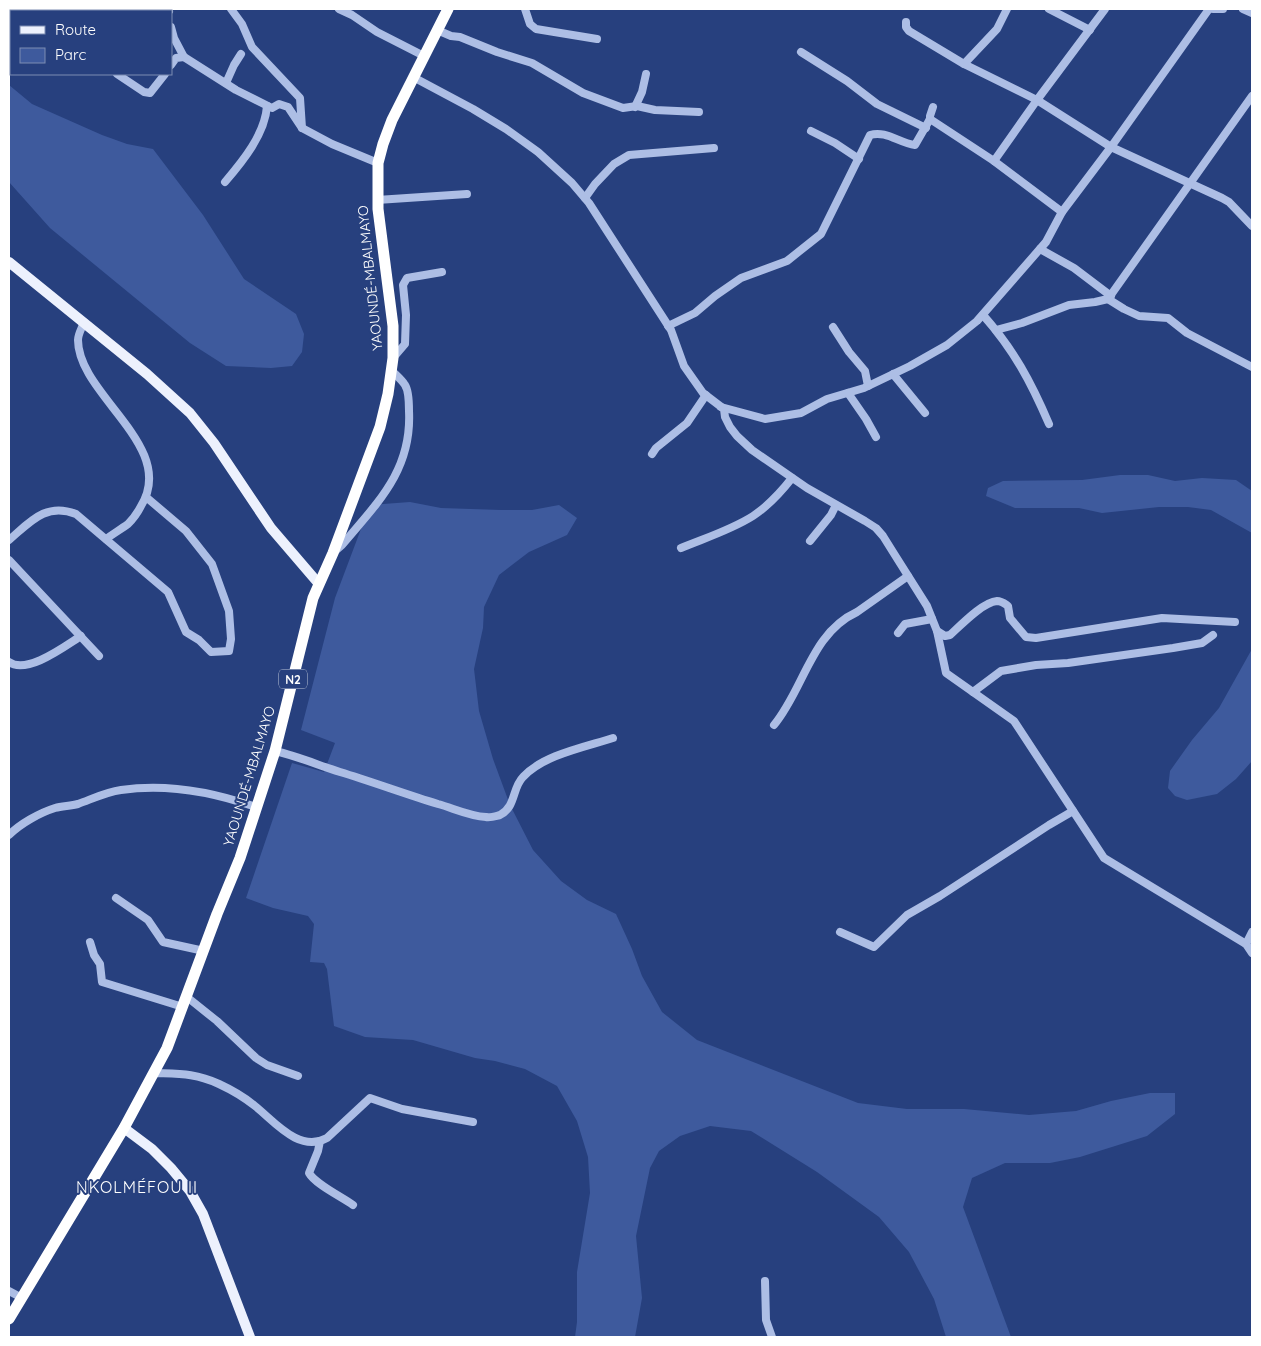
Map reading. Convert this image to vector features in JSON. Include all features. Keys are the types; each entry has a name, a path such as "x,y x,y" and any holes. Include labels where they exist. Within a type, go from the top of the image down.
{"highway":[{"name":"YAOUNDÉ-MBALMAYO","path":"9,1319 124,1128 167,1048 240,858 274,751 290,693 308,614 380,427 393,358 392,326 377,200 378,162 392,120 448,9"}],"main road":[{"path":"9,262 161,386 190,413 214,443 271,528 319,584"},
{"path":"124,1128 152,1149 190,1191 203,1214 250,1337"}],"street":[{"path":"231,9 242,24 252,47 300,98 302,128"},
{"path":"339,9 352,15 376,32 424,56"},
{"path":"525,9 530,24 536,29 597,39"},
{"path":"964,64 997,29 1007,9"},
{"path":"1049,9 1090,30"},
{"path":"994,161 1105,9"},
{"path":"721,407 765,419 801,413 827,399 868,386 893,374 946,345 983,315 1046,242 1062,212 1111,147 1209,9"},
{"path":"1213,9 1223,9"},
{"path":"1243,9 1252,13"},
{"path":"906,22 906,27 909,31 964,64 1037,100 1111,147 1229,202 1252,226"},
{"path":"437,30 532,63 583,93 623,108 635,107 699,112"},
{"path":"172,31 184,57 226,84 272,108 279,104 288,107 302,128 332,144 378,162"},
{"path":"801,52 877,104 926,128"},
{"path":"226,84 241,54"},
{"path":"172,64 176,58 184,57"},
{"path":"635,107 642,92 646,74"},
{"path":"118,75 144,92 150,93 164,75"},
{"path":"413,77 506,129 538,152 572,183 585,198 617,244 668,326 684,366 706,395 724,409 725,417 737,436 752,450 792,478 866,521 883,536 932,619 937,631 946,673 1014,721 1104,858 1246,944 1252,953"},
{"path":"996,330 1022,323 1069,305 1110,298 1252,96"},
{"path":"225,182 236,170 257,138 264,123 267,106"},
{"path":"668,326 695,313 741,278 787,261 820,234 870,135 876,133 887,135 915,145 926,128 933,106"},
{"path":"930,119 994,161 1062,212"},
{"path":"811,132 835,143 859,159"},
{"path":"585,198 614,164 628,155 714,148"},
{"path":"377,200 467,194"},
{"path":"1040,249 1074,268 1124,309 1140,316 1168,318 1187,333 1252,367"},
{"path":"393,358 405,344 404,281 407,278 442,272"},
{"path":"983,315 1021,365 1049,424"},
{"path":"84,322 78,338 82,357 91,374 143,451 149,480 146,497 137,513 128,524 106,539"},
{"path":"833,327 849,352 865,371 868,386"},
{"path":"332,553 342,545 385,492 396,475 405,450 410,423 406,385 392,371"},
{"path":"893,374 926,413"},
{"path":"848,393 876,437"},
{"path":"652,454 656,448 688,423 706,395"},
{"path":"681,548 734,526 753,515 783,490 792,478"},
{"path":"9,540 36,517 49,511 58,509 76,514 168,592 187,634 199,640 211,652 229,651 232,638 229,611 212,564 186,531 146,497"},
{"path":"810,541 831,515 836,505"},
{"path":"9,560 99,656"},
{"path":"774,725 788,706 818,646 824,639 849,616 908,576"},
{"path":"937,631 946,636 950,635 986,605 997,601 1004,602 1008,606 1010,618 1026,637 1036,638 1162,618 1235,622"},
{"path":"898,633 905,624 932,619"},
{"path":"972,692 1002,671 1173,648 1202,643 1213,635"},
{"path":"9,662 17,666 27,666 41,660 81,636"},
{"path":"274,751 294,755 395,791 487,817 499,815 506,811 513,802 516,787 522,777 541,762 613,738"},
{"path":"9,835 22,824 54,809 77,804 96,796 120,790 146,788 205,791 256,807"},
{"path":"840,932 874,947 907,915 940,896 1049,824 1073,811"},
{"path":"116,898 148,920 163,942 204,951"},
{"path":"1246,944 1252,932"},
{"path":"90,942 94,955 100,964 102,982 185,1002 217,1021 256,1058 267,1065 298,1076"},
{"path":"154,1073 195,1075 218,1083 238,1093 288,1134 313,1142 327,1138 370,1098 402,1109 473,1122"},
{"path":"320,1141 309,1172 311,1176 353,1204"},
{"path":"765,1281 766,1320 772,1337"},
{"path":"9,1291 22,1298"}],"green space":[{"path":"9,85 32,104 102,135 127,144 153,149 203,215 244,279 296,314 304,334 302,352 292,366 271,368 226,366 190,343 50,228 9,182"},
{"path":"1120,475 1148,475 1175,481 1202,478 1236,480 1252,491 1252,533 1211,510 1188,507 1159,507 1102,513 1079,508 1015,508 986,496 988,488 1003,481 1082,480"},
{"path":"410,502 441,508 501,510 532,510 559,505 577,518 567,535 529,552 499,575 484,607 483,628 474,669 479,711 493,759 510,805 533,850 561,881 587,900 616,914 642,976 662,1012 697,1040 858,1103 907,1109 964,1109 1029,1115 1076,1111 1150,1093 1175,1093 1175,1114 1147,1136 1080,1157 1050,1163 1005,1163 972,1178 963,1207 1011,1337 946,1337 934,1299 909,1252 879,1217 817,1172 751,1131 710,1126 680,1136 659,1151 650,1168 636,1236 642,1298 635,1337 575,1337 577,1322 577,1272 590,1193 588,1157 577,1121 557,1086 525,1069 475,1058 413,1040 365,1037 334,1026 327,969 324,963 310,962 314,924 308,916 273,908 246,898 292,763 324,772 335,743 301,730 335,598 370,505"},
{"path":"1252,649 1252,761 1236,779 1217,794 1187,800 1175,796 1168,788 1170,771 1192,740 1219,708"}],"district":[{"name":"NKOLMÉFOU II","path":"137,1187"}]}
